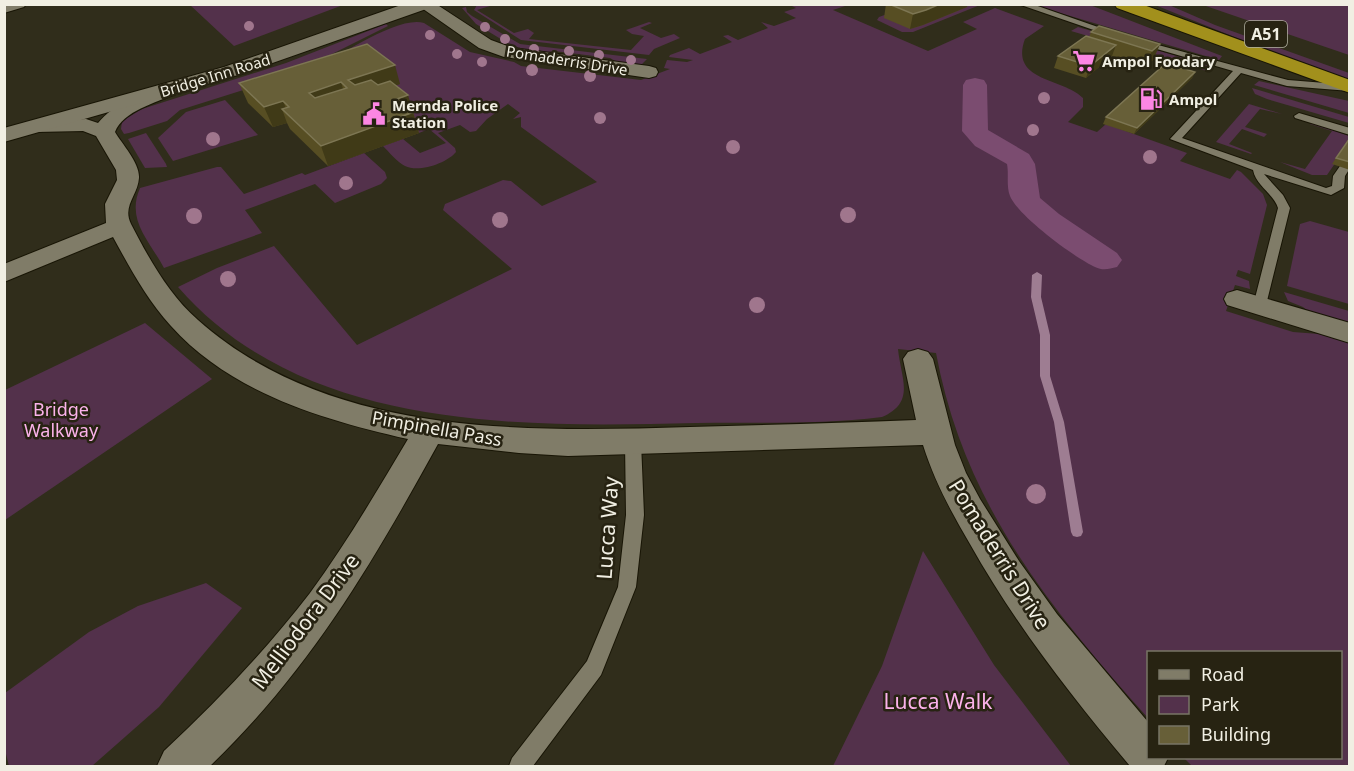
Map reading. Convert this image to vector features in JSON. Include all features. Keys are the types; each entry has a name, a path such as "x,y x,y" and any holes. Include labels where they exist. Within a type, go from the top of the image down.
{"highway":[{"name":"A51","path":"1123,4 1350,88"}],"main road":[{"name":"Bridge Inn Road","path":"4,121 165,76 371,4"},
{"name":"Bridge Inn Road","path":"4,135 243,67 424,4"}],"street":[{"path":"4,8 18,4"},
{"name":"Pomaderris Drive","path":"424,4 485,44 510,53 649,72"},
{"path":"104,132 107,123 118,114 168,90"},
{"path":"4,274 119,226 116,210 128,180 127,170 104,132 87,125 36,126"},
{"name":"Pimpinella Pass","path":"119,226 154,285 174,313 202,340 237,364 314,400 385,422 430,430 527,441 633,442 935,432"},
{"path":"1248,302 1350,333"},
{"name":"Pomaderris Drive","path":"918,359 935,432 950,474 965,503 1014,586 1058,647 1147,752"},
{"name":"Melliodora Drive","path":"180,766 210,738 283,656 341,580 430,430"}],"lane":[{"path":"1022,4 1067,20 1287,83 1350,88"},
{"path":"1239,70 1175,139 1261,165 1331,192 1338,188 1341,172"},
{"path":"1299,116 1350,132"},
{"path":"1248,302 1284,208 1281,198 1260,177 1261,165"},
{"name":"Lucca Way","path":"520,766 594,668 627,587 635,515 633,442"}],"green space":[{"path":"190,5 343,5 234,46"},
{"path":"477,5 493,5 477,10 514,33 528,29 534,33 529,39 631,50 644,36 632,34 626,30 649,22 652,23 640,28 661,38 674,34 680,38 654,49 649,55 521,40 474,10"},
{"path":"790,5 848,5 833,10 928,51 977,29 963,22 995,8 1044,26 1025,39 1022,53 1025,64 1031,71 1074,91 1083,98 1083,107 1068,122 1097,132 1106,124 1187,153 1180,161 1230,179 1237,170 1263,194 1267,205 1250,274 1238,270 1236,276 1249,281 1250,289 1235,285 1226,311 1293,332 1319,334 1349,343 1349,766 1192,766 1185,759 1342,759 1342,651 1147,651 1147,717 1077,635 1015,551 989,506 967,458 949,407 936,353 898,349 904,389 903,397 893,411 882,417 813,422 628,424 559,424 488,420 418,411 351,395 287,370 229,335 178,287 217,268 274,246 357,345 512,269 443,210 445,204 503,180 511,181 542,206 597,182 521,127 521,117 513,119 520,113 508,104 487,119 476,131 470,132 460,125 438,133 455,148 456,152 446,160 425,168 411,168 402,164 383,146 403,139 420,153 446,143 429,129 419,133 380,91 399,84 312,71 383,31 413,22 424,23 470,52 514,62 521,66 641,80 670,69 664,68 667,60 687,62 693,60 669,57 670,55 689,48 700,54 732,42 723,36 728,35 738,40 768,28 761,22 774,26 796,18 784,12 796,8"},
{"path":"912,5 980,5 913,32 902,32 877,20 879,17"},
{"path":"1033,5 1090,5 1222,56 1219,60"},
{"path":"1155,5 1169,5 1215,25 1349,73 1349,81 1269,51"},
{"path":"1203,5 1349,5 1349,55"},
{"path":"466,7 467,12 472,16 520,44 647,59 641,65 617,62 610,58 554,51 541,53 522,49 509,44 476,24 462,8"},
{"path":"386,24 388,26 288,76 180,110 167,121 124,134 121,129 122,121 142,109 286,63"},
{"path":"1078,27 1214,67 1210,72 1071,31"},
{"path":"1259,81 1349,101 1349,113 1254,85"},
{"path":"1252,88 1349,117 1349,123 1267,99 1255,94"},
{"path":"225,100 258,135 173,161 158,138 186,112"},
{"path":"1249,104 1282,114 1260,109 1245,127 1267,134 1264,137 1242,129 1229,144 1251,154 1216,142"},
{"path":"1311,122 1349,136 1349,143 1327,175 1312,175 1280,162 1305,169 1332,131 1310,124"},
{"path":"146,133 167,167 145,168 128,139"},
{"path":"364,153 385,172 387,178 381,184 335,203 315,184 245,210 262,233 164,268 137,220 136,199 140,188 221,167 244,194"},
{"path":"1310,221 1349,232 1349,304 1287,286 1300,224"},
{"path":"1284,292 1349,311 1349,325 1309,312 1288,301"},
{"name":"Bridge Walkway","path":"145,323 212,379 5,520 5,390"},
{"name":"Lucca Walk","path":"923,551 994,665 1071,766 833,766 882,666"},
{"path":"206,583 242,608 159,707 92,766 9,766 5,750 5,693 89,632 138,606"}],"building":[{"path":"889,4 940,4 913,14"},
{"path":"1099,26 1160,44 1152,51 1091,32"},
{"path":"1086,36 1116,45 1090,66 1058,56"},
{"path":"367,44 395,65 348,80 355,85 371,80 378,85 390,81 408,95 397,99 414,112 321,146 282,109 289,107 283,101 264,107 239,83","holes":["341,82 347,88 315,98 309,93"]},
{"path":"1166,63 1195,72 1137,128 1106,117"},
{"path":"1350,138 1350,162 1336,158"}],"waterway":[{"path":"975,85 975,131 984,140 1019,160 1025,197 1038,212 1106,260"},
{"path":"1037,275 1036,297 1045,335 1045,376 1059,422 1077,532"}],"place":[{"name":"Ampol Foodary","path":"1084,61"},
{"name":"Ampol","path":"1151,99"},
{"name":"Mernda Police Station","path":"374,114"}]}
